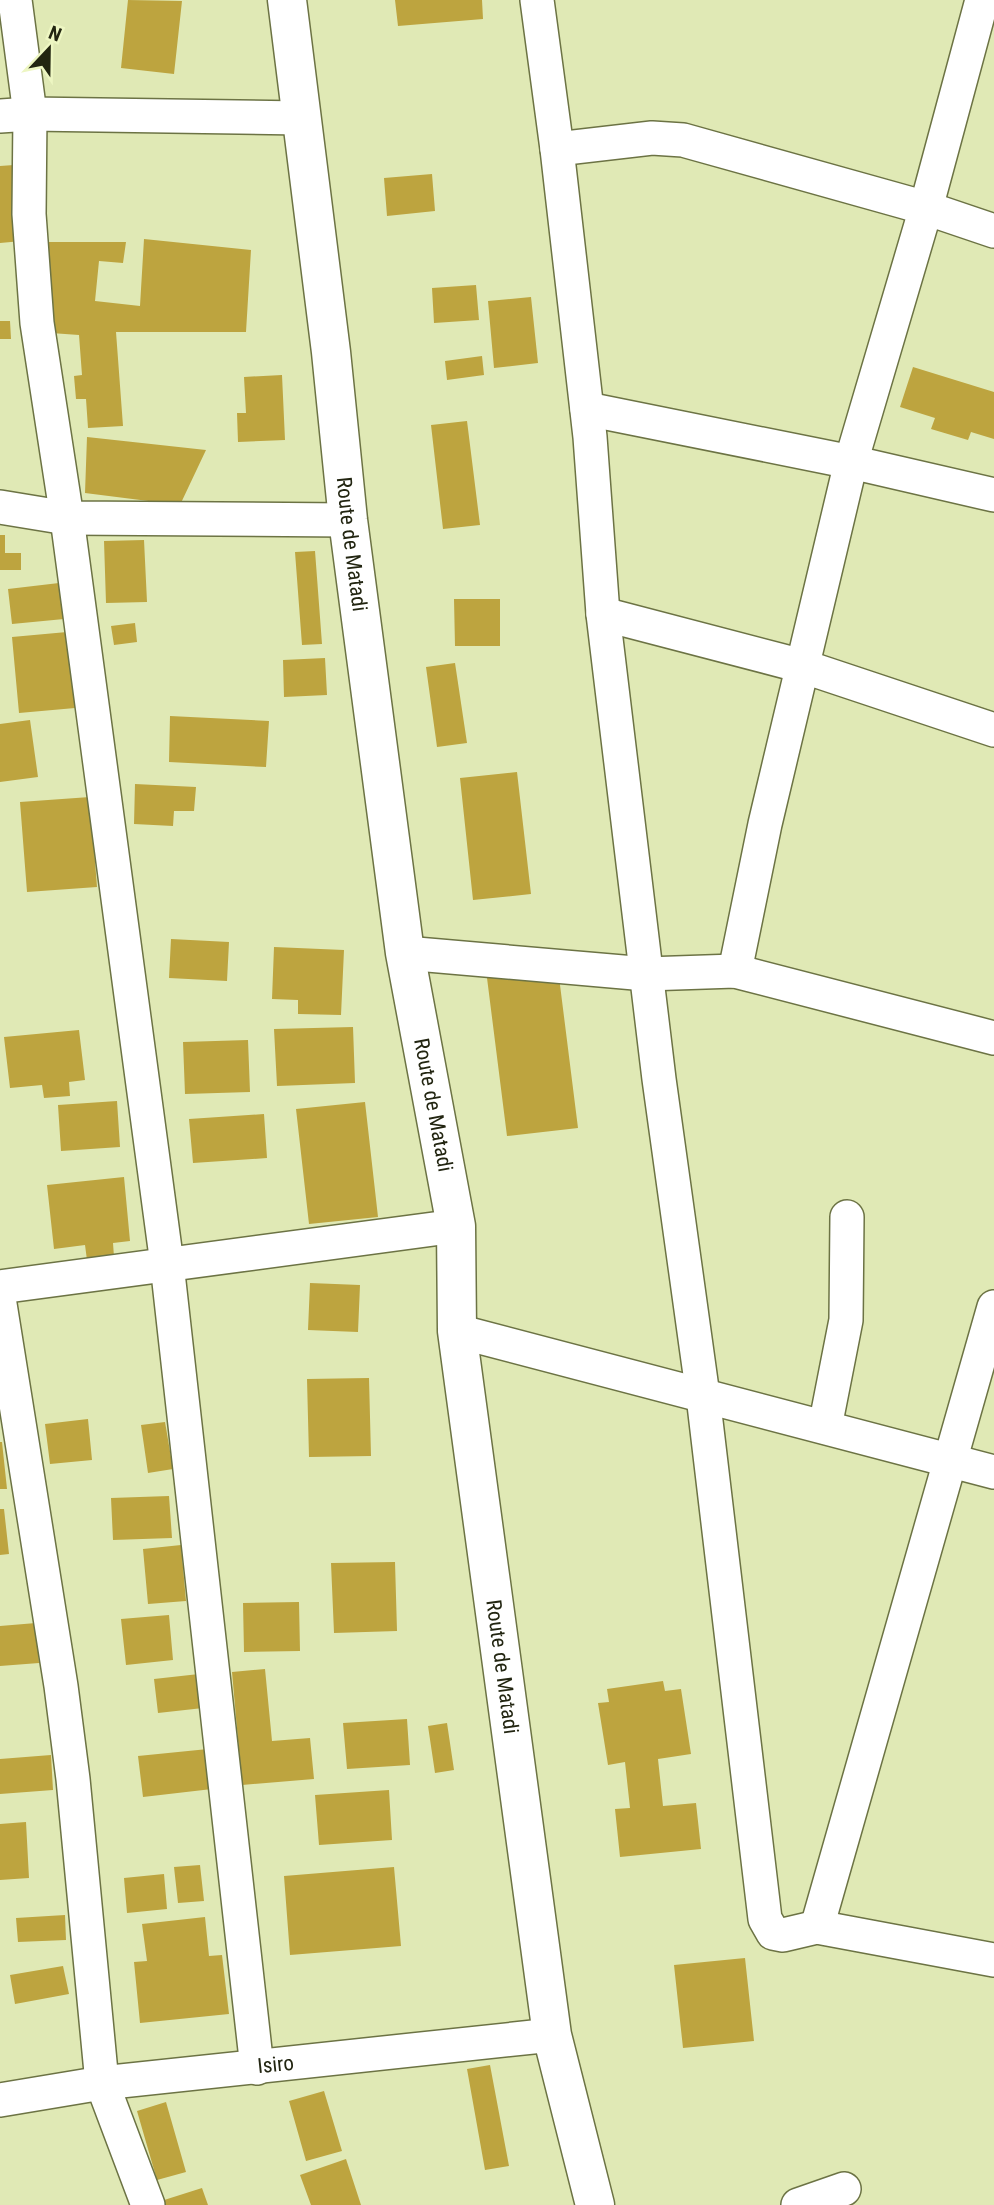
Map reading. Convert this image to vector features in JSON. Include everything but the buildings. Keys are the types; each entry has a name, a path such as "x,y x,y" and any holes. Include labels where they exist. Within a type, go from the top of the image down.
{"main road":[{"name":"Route de Matadi","path":"287,0 331,352 348,520 405,953 456,1226 457,1331 552,2035 595,2205"}],"street":[{"path":"15,0 15,115 29,214 37,323 67,518 167,1264 257,2068"},
{"path":"537,0 587,409 603,614 646,974 703,1396 765,1919 773,1933 783,1935 817,1927 994,1960"},
{"path":"736,971 765,824 851,462 926,208 982,0"},
{"path":"15,115 302,118"},
{"path":"557,149 652,138 683,140 926,208 994,231"},
{"path":"587,409 851,462 994,495"},
{"path":"0,507 67,518 348,520"},
{"path":"603,614 802,666 994,730"},
{"path":"405,953 646,974 736,971 994,1038"},
{"path":"825,1427 846,1320 847,1217"},
{"path":"0,1286 456,1226"},
{"path":"0,1304 61,1686 102,2083 148,2205"},
{"path":"817,1927 994,1307"},
{"path":"457,1331 994,1472"},
{"name":"Isiro","path":"0,2100 102,2083 552,2035"},
{"path":"798,2205 844,2189"}]}
